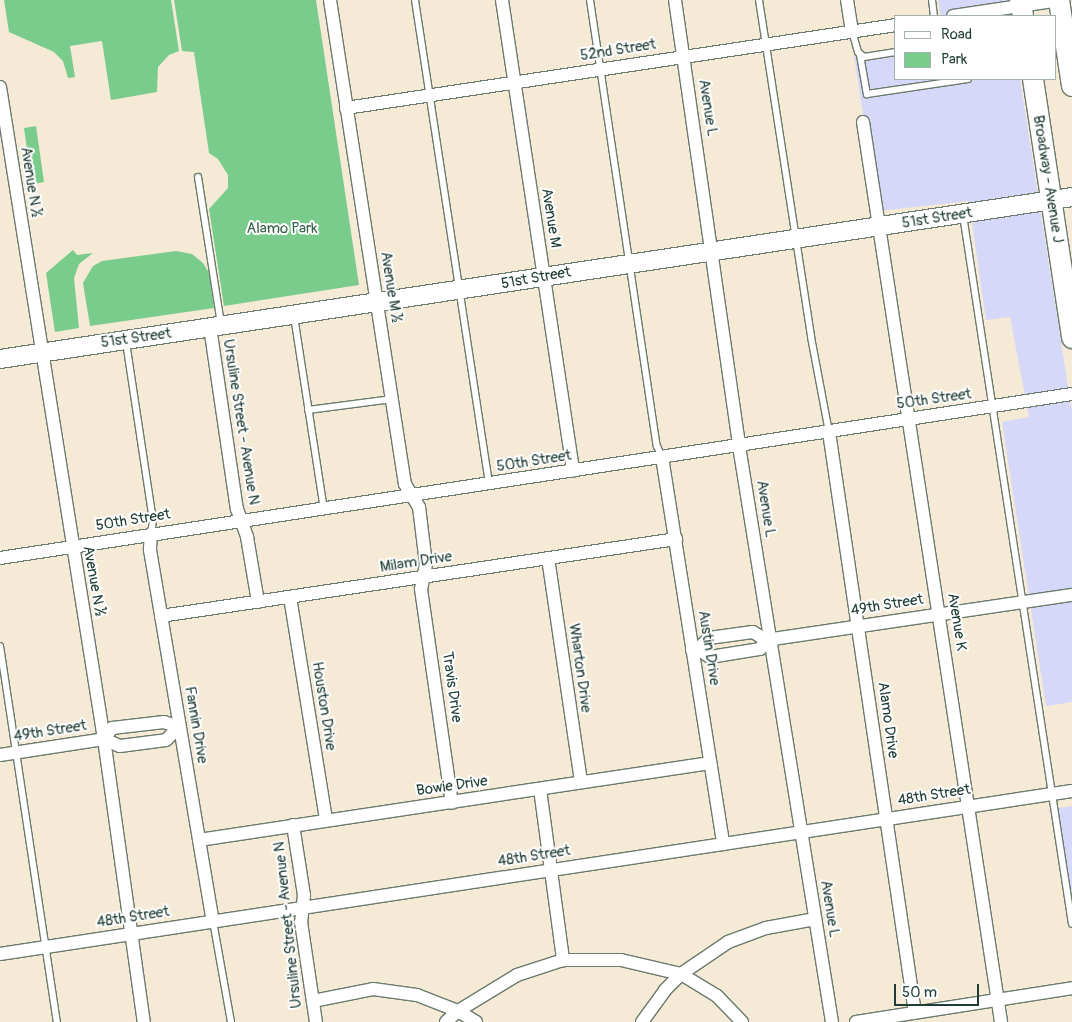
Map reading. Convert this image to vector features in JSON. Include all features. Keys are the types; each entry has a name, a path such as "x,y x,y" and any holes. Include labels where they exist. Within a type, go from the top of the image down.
{"main road":[{"path":"1059,0 1072,86"},
{"name":"Broadway - Avenue J","path":"1033,80 1072,338"}],"street":[{"name":"Avenue M ½","path":"330,0 405,484 419,507 426,564 424,577"},
{"name":"Avenue M","path":"502,0 573,471"},
{"name":"Avenue L","path":"674,0 713,252 739,446 832,1022"},
{"path":"847,0 852,32"},
{"path":"967,15 1059,0"},
{"name":"52nd Street","path":"346,108 894,25"},
{"name":"Avenue N ½","path":"0,87 6,160 41,352 104,739 144,1022"},
{"name":"Avenue K","path":"863,122 1001,1022"},
{"name":"51st Street","path":"0,359 377,303 543,276 796,240 1072,196"},
{"name":"Ursuline Street - Avenue N","path":"216,326 241,521"},
{"name":"50th Street","path":"0,558 1072,394"},
{"name":"Alamo Drive","path":"829,432 916,1017"},
{"name":"Austin Drive","path":"662,457 695,650 723,844"},
{"path":"241,521 247,537 258,602"},
{"name":"Fannin Drive","path":"151,534 150,550 213,922"},
{"name":"Milam Drive","path":"161,616 676,539"},
{"name":"Wharton Drive","path":"548,558 581,782"},
{"name":"Travis Drive","path":"424,577 421,589 452,803"},
{"name":"49th Street","path":"769,640 760,649 710,657 695,650 709,638 753,632 769,640 1072,595"},
{"name":"Houston Drive","path":"290,597 326,820"},
{"name":"49th Street","path":"0,755 104,739 120,746 166,740 179,727 164,722 112,728 104,739"},
{"name":"Bowie Drive","path":"199,840 710,763"},
{"path":"540,789 564,960"},
{"name":"48th Street","path":"0,954 1072,791"},
{"name":"Ursuline Street - Avenue N","path":"293,825 304,892 302,922 316,1022"},
{"path":"642,1022 665,990 681,974 728,942 766,928 816,919"},
{"path":"446,1022 458,1011 518,974 564,960 621,960 681,974 717,996 737,1014 742,1022"},
{"path":"856,1022 916,1017 998,1000 1072,988"},
{"path":"313,1001 373,989 417,996 458,1011 476,1022"}],"lane":[{"path":"415,0 489,484"},
{"path":"590,0 657,446 662,457"},
{"path":"760,0 796,240 829,432"},
{"path":"932,0 934,15"},
{"path":"852,32 860,55 867,94 961,80"},
{"path":"860,55 894,52"},
{"path":"198,178 216,326"},
{"path":"963,214 1072,924"},
{"path":"294,315 324,509"},
{"path":"126,340 153,520 151,534"},
{"path":"308,410 392,399"},
{"path":"0,646 18,752 58,1022"},
{"path":"213,922 231,1022"}],"shaded area":[{"path":"938,0 1007,0 1010,15 941,15"},
{"path":"894,49 894,80 1020,80 1072,412 1072,702 1046,706 1002,422 1029,417 1010,317 986,320 969,201 878,211 854,56"},
{"path":"1072,806 1072,904 1058,808"}],"green space":[{"path":"4,0 171,0 179,51 169,55 158,67 157,92 111,100 102,41 70,46 75,77 68,78 63,61 54,52 9,32"},
{"name":"Alamo Park","path":"174,0 316,0 359,285 224,306 209,209 228,188 228,175 218,159 209,153 194,52 182,51"},
{"path":"36,126 44,182 32,184 24,128"},
{"path":"73,250 77,255 93,253 79,264 74,278 79,328 55,332 46,273"},
{"path":"176,251 192,254 203,263 209,273 214,308 90,326 83,283 93,266 102,261"}]}
